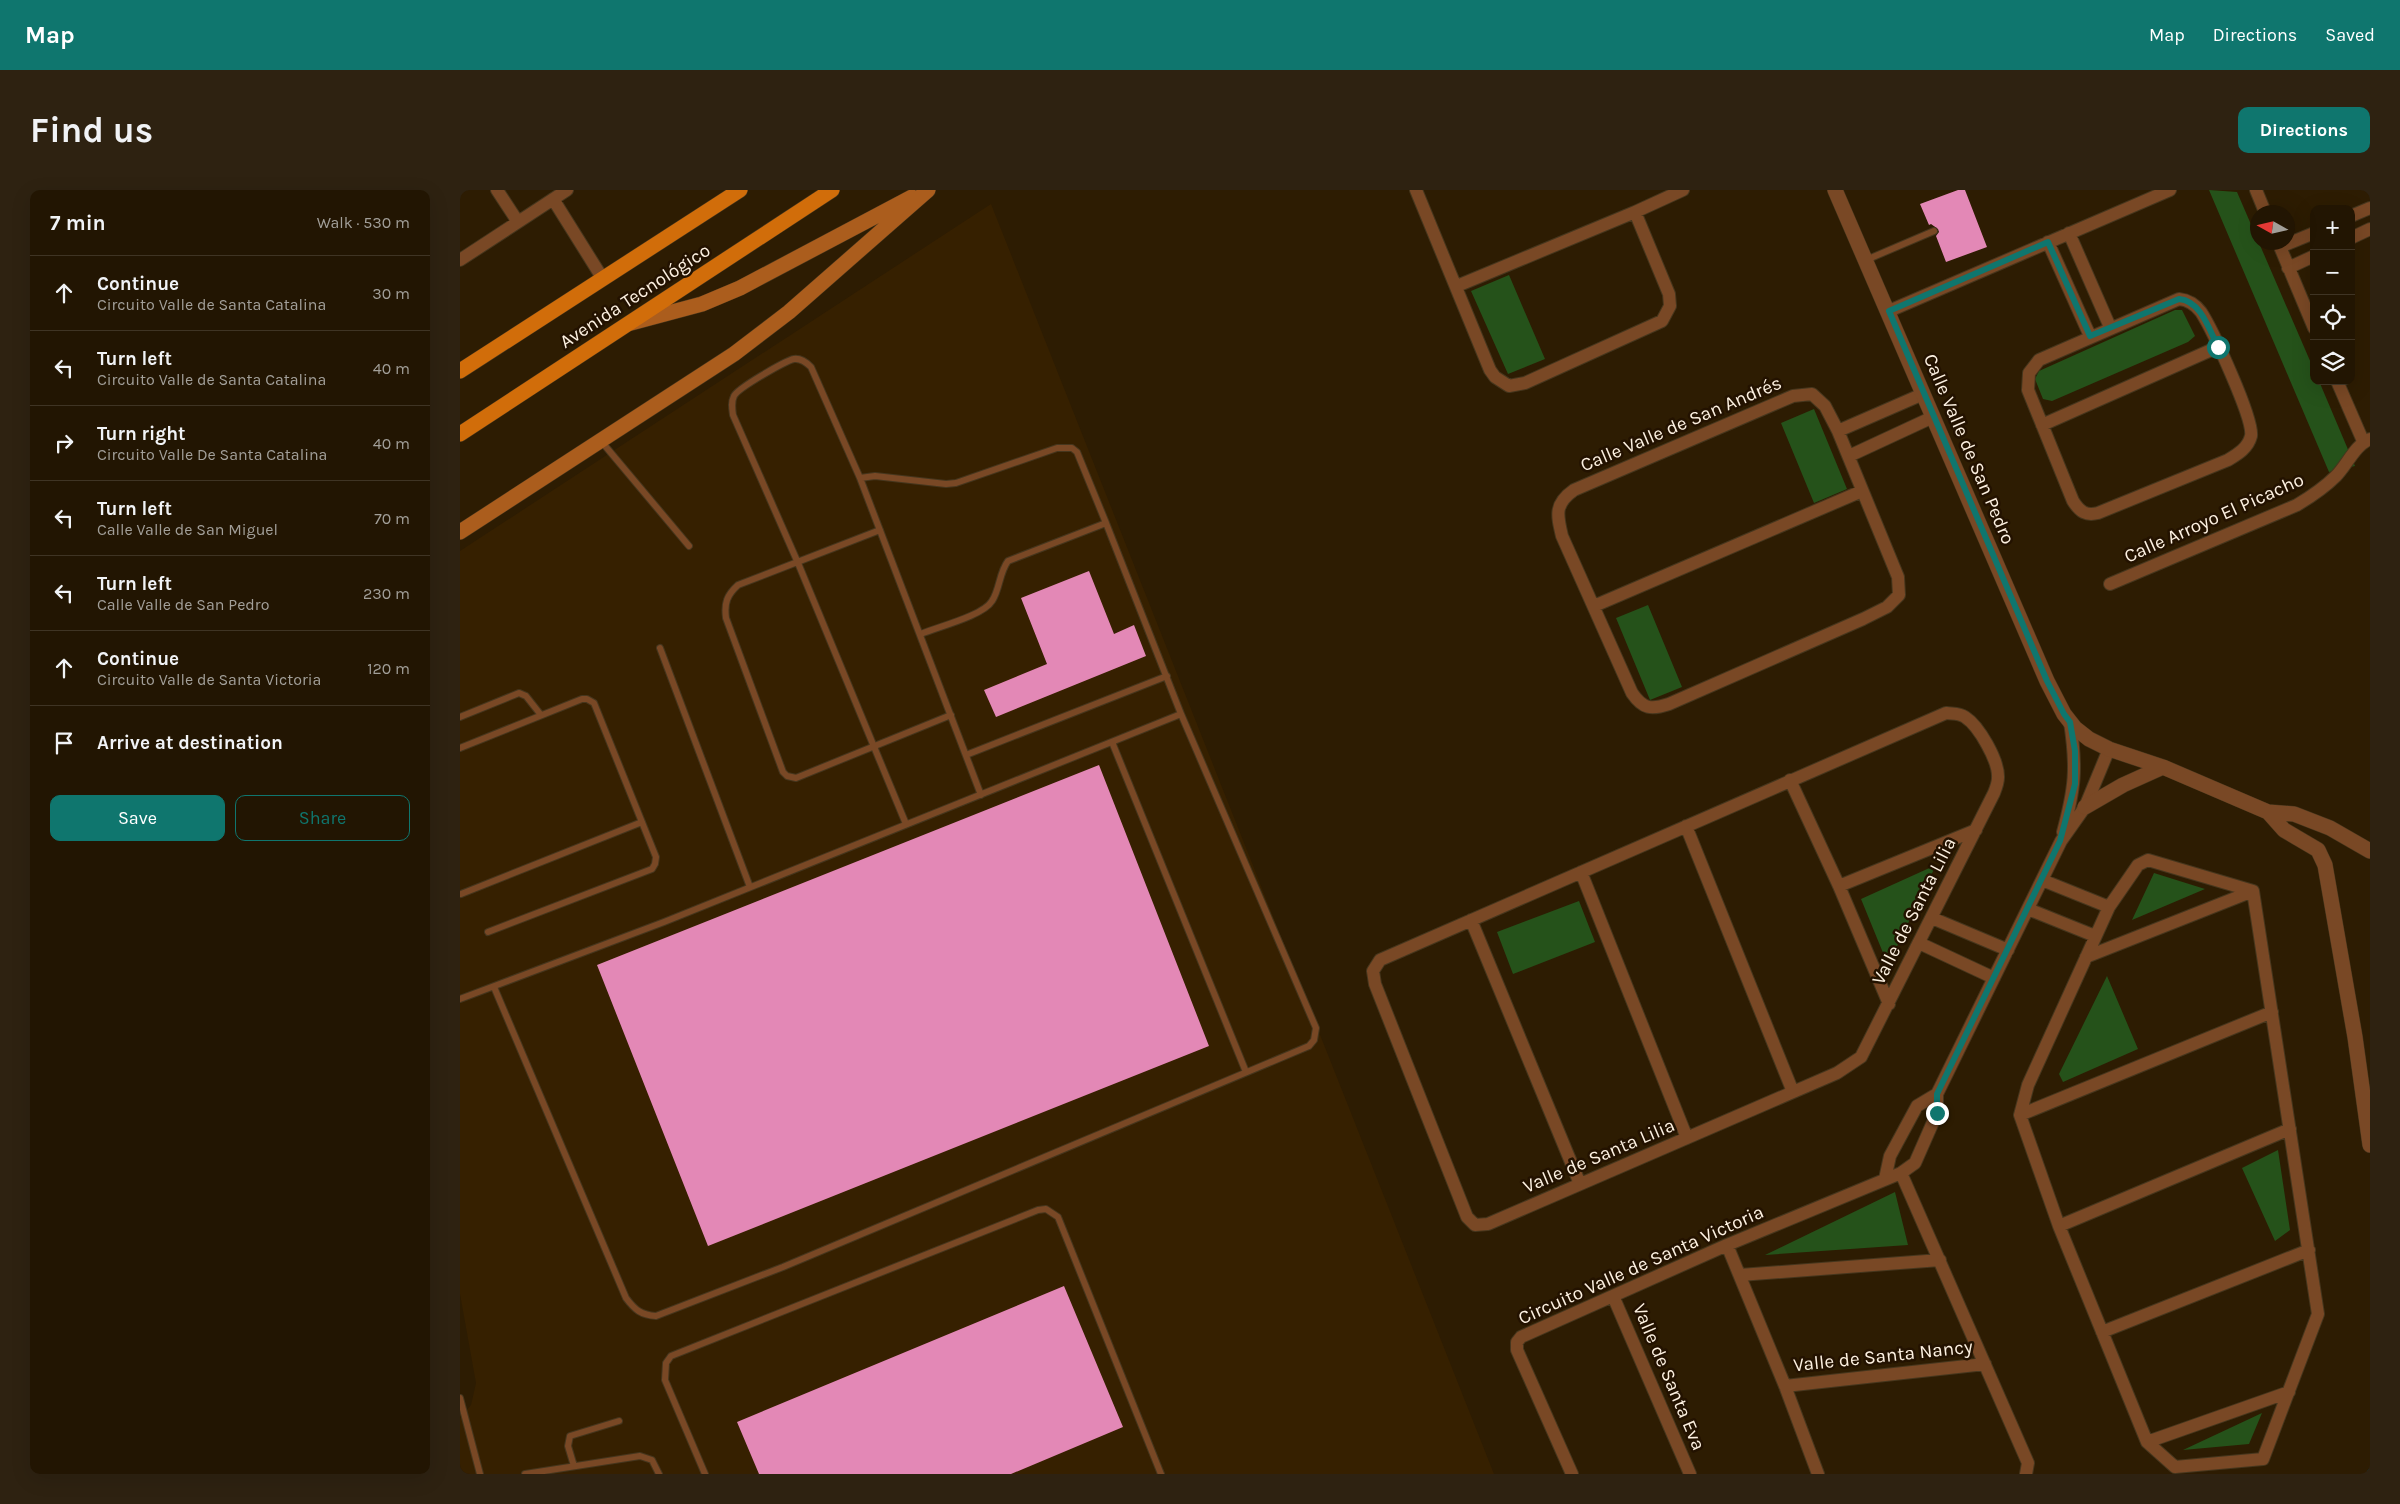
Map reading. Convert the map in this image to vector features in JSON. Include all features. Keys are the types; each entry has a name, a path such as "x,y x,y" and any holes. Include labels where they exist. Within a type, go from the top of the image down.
{"main road":[{"name":"Avenida Tecnológico","path":"460,371 740,190"},
{"name":"Avenida Tecnológico","path":"460,434 832,190"},
{"path":"631,323 702,304 740,288 927,190"},
{"path":"460,532 734,354 789,312 927,190"}],"street":[{"path":"498,190 518,222"},
{"path":"460,260 567,190"},
{"path":"1416,190 1490,370 1495,377 1509,386 1524,384 1662,322 1668,314 1669,294 1635,212"},
{"path":"1457,286 1683,190"},
{"name":"Calle Valle de San Pedro","path":"1835,190 1889,311 2047,681 2064,714 2089,739 2163,767 2268,812"},
{"path":"1889,311 2170,190"},
{"path":"2256,190 2262,205"},
{"path":"553,199 603,279"},
{"path":"2355,214 2370,208"},
{"path":"2355,236 2370,229"},
{"path":"2069,233 2110,327"},
{"path":"2295,239 2310,233"},
{"path":"2048,242 2090,336"},
{"path":"2281,250 2310,319"},
{"path":"2288,268 2310,258"},
{"path":"2188,300 2200,312 2218,347 2251,424 2249,443 2238,454 2228,460 2098,513 2088,515 2083,513 2073,501 2028,390 2028,373 2039,360 2110,327 2171,301 2188,300"},
{"path":"2042,425 2218,347"},
{"path":"2339,385 2367,440"},
{"name":"Calle Valle de San Andrés","path":"1812,394 1825,406 1849,456 1898,577 1899,595 1896,600 1862,619 1669,704 1651,708 1644,707 1638,702 1632,694 1562,536 1559,523 1560,503 1566,495 1793,396 1812,394"},
{"path":"1838,431 1923,394"},
{"path":"1849,456 1933,417"},
{"name":"Calle Arroyo El Picacho","path":"2110,584 2312,496 2337,475 2367,440"},
{"path":"1594,606 1862,491"},
{"name":"Valle de Santa Lilia","path":"1946,713 1958,714 1974,725 1993,753 1997,765 1998,778 1994,793 1861,1057 1836,1073 1793,1092 1488,1224 1475,1225 1467,1217 1375,984 1373,971 1380,960 1790,780 1946,713"},
{"name":"Calle Valle de San Pedro","path":"2060,841 2075,784 2075,751 2070,722"},
{"name":"Circuito Valle de Santa Victoria","path":"1572,1474 1517,1350 1517,1342 1521,1337 1727,1246 1901,1173 1915,1163 1937,1113 1937,1094 2060,841 2085,806 2109,748"},
{"path":"2085,806 2123,785 2163,767"},
{"path":"1790,780 1839,886 1889,1004"},
{"path":"2268,812 2294,814 2346,836 2370,851"},
{"path":"2268,812 2284,830 2318,850 2325,865 2355,1037 2370,1145"},
{"path":"1686,826 1793,1092"},
{"path":"1839,886 1976,830"},
{"path":"2148,860 2253,891 2318,1314 2263,1459 2175,1467 2147,1442 2060,1226 2020,1116 2028,1085 2095,936 2109,907 2138,865 2148,860"},
{"path":"1581,872 1687,1138"},
{"path":"2042,880 2109,907"},
{"path":"2086,958 2253,891"},
{"path":"2028,909 2095,936"},
{"path":"1932,918 2008,950"},
{"path":"1471,920 1580,1184"},
{"path":"1919,943 1994,978"},
{"path":"2020,1116 2272,1012"},
{"path":"1885,1179 1890,1156 1917,1106 1937,1094"},
{"path":"2060,1226 2290,1129"},
{"path":"1901,1173 2028,1463 2026,1474"},
{"path":"1727,1246 1785,1386 1818,1474"},
{"path":"2102,1332 2309,1250"},
{"path":"1740,1275 1940,1260"},
{"name":"Valle de Santa Eva","path":"1614,1296 1690,1474"},
{"name":"Valle de Santa Nancy","path":"1785,1386 1985,1364"},
{"path":"2147,1442 2289,1392"}],"lane":[{"path":"1866,260 1934,231"},
{"path":"906,824 798,563 733,415 731,406 733,397 739,389 792,360 806,362 810,367 860,478 981,794"},
{"path":"601,441 689,546"},
{"path":"494,987 626,1298 634,1310 644,1315 656,1316 783,1267 1308,1046 1314,1040 1316,1028 1181,714 1077,452 1072,448 1057,448 956,483 930,483 875,476 860,478"},
{"path":"920,634 985,609 995,596 1003,567 1008,561 1106,523"},
{"path":"880,530 738,585 728,594 725,607 726,618 784,772 787,776 796,778 951,715"},
{"path":"660,648 750,887"},
{"path":"966,755 1166,676"},
{"path":"460,716 519,693 526,696 541,715"},
{"path":"460,748 587,698 594,703 656,857 652,869 488,932"},
{"path":"460,999 750,887 1181,714"},
{"path":"1112,742 1246,1072"},
{"path":"460,893 642,822"},
{"path":"705,1474 665,1380 666,1363 671,1356 1038,1210 1046,1209 1058,1217 1161,1474"},
{"path":"460,1398 480,1474"},
{"path":"574,1466 568,1446 570,1436 619,1421"},
{"path":"525,1474 640,1456 652,1460 659,1474"}],"shaded area":[{"path":"991,204 1494,1474 460,1474 460,1418 471,1405 476,1383 460,1294 460,551"}],"green space":[{"path":"2209,190 2237,192 2250,222 2250,250 2262,250 2310,361 2310,385 2321,385 2355,466 2329,472"},
{"path":"1509,275 1545,359 1508,374 1471,291"},
{"path":"2175,310 2182,310 2195,336 2188,342 2052,401 2043,399 2035,379 2039,371"},
{"path":"1814,409 1847,489 1814,503 1781,423"},
{"path":"1648,605 1682,687 1650,700 1616,618"},
{"path":"1936,865 1888,965 1861,899"},
{"path":"2154,873 2205,889 2132,920"},
{"path":"1579,901 1595,942 1513,974 1497,932"},
{"path":"2107,976 2138,1049 2063,1082 2059,1074"},
{"path":"2278,1150 2290,1230 2275,1241 2242,1168"},
{"path":"1895,1192 1908,1245 1765,1255"},
{"path":"2262,1413 2249,1444 2183,1450"}],"building":[{"path":"1958,190 1965,190 1987,247 1946,262 1936,236 1939,232 1938,229 1931,224 1929,225 1920,204"},
{"path":"1089,571 1114,634 1134,625 1146,656 996,717 984,690 1047,664 1021,598"},
{"path":"1099,765 1209,1046 708,1246 597,965"},
{"path":"1064,1286 1123,1427 1011,1474 759,1474 737,1422"}],"route":[{"path":"1937,1113 1937,1094 2060,841 2075,784 2075,751 2070,722 2047,681 1889,311 2048,242 2090,336 2162,304 2179,299 2188,300 2200,312 2218,347"}]}
